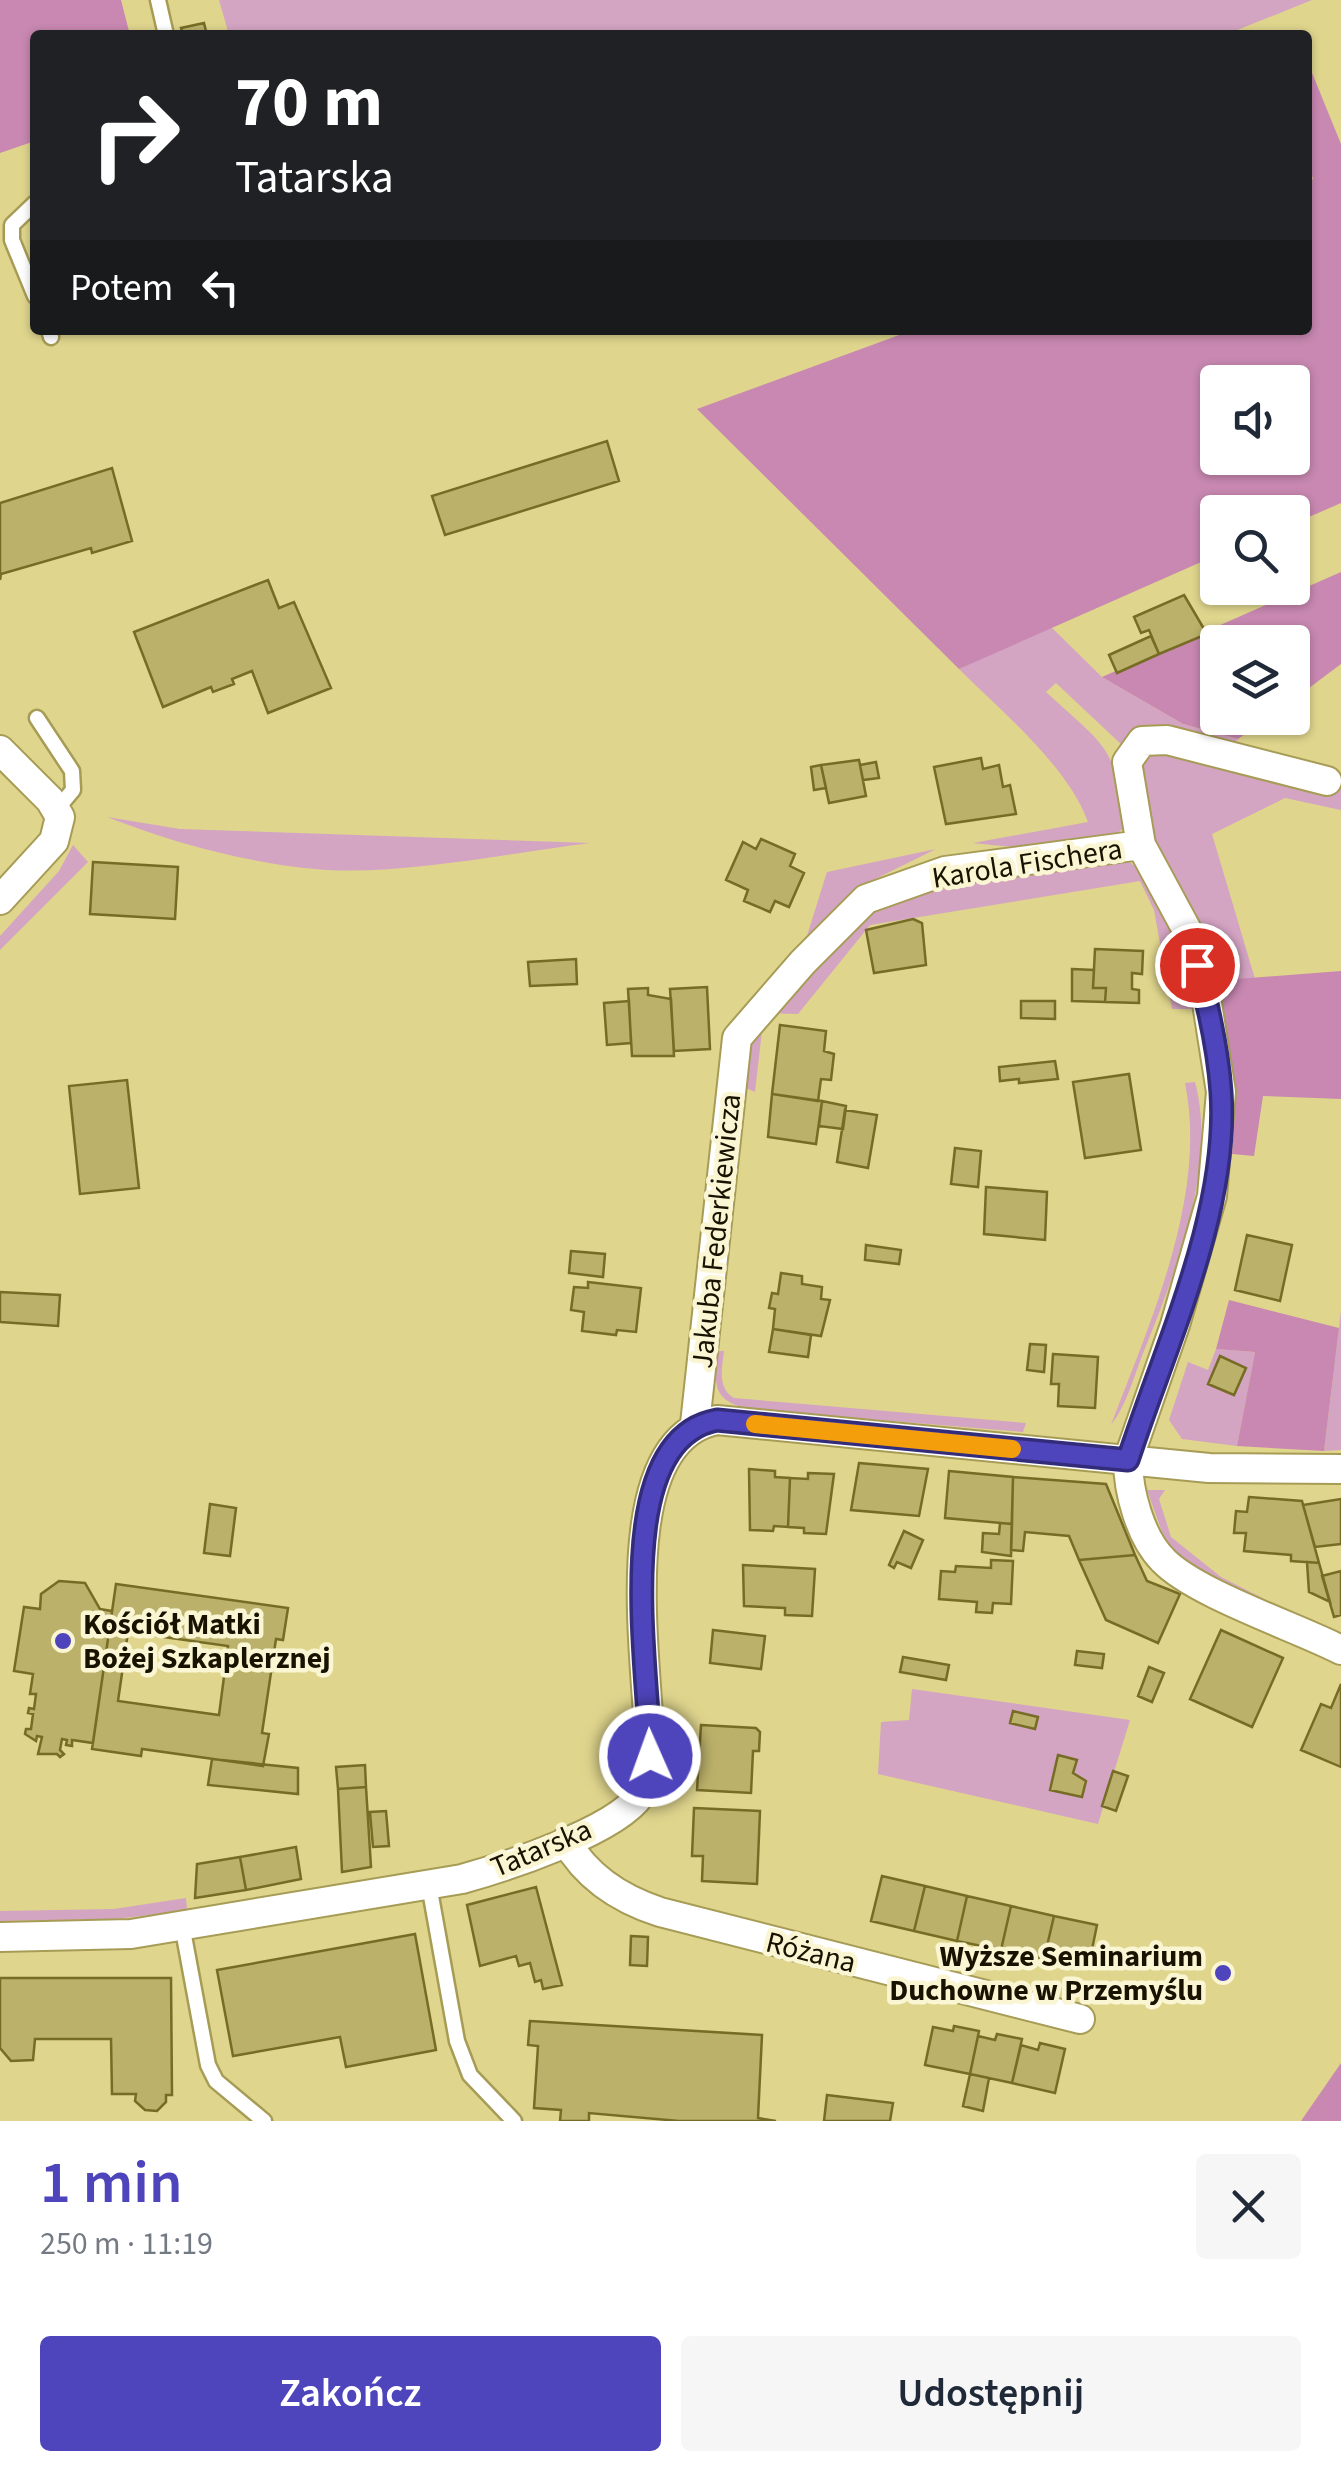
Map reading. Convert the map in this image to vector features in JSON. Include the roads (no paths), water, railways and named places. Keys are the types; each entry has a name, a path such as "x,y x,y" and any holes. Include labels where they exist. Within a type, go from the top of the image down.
{"street":[{"name":"Karola Fischera","path":"1128,1460 1175,1326 1208,1212 1220,1141 1221,1092 1206,997 1188,932 1141,846 1127,762 1142,741 1167,740 1334,783"},
{"path":"0,750 58,818 54,841 0,900"},
{"name":"Karola Fischera","path":"738,1038 765,1004 866,899 945,871 1141,846"},
{"name":"Jakuba Federkiewicza","path":"696,1424 738,1038"},
{"path":"696,1424 717,1420 1209,1468 1341,1469"},
{"name":"Tatarska","path":"0,1937 131,1934 429,1885 511,1866 626,1808 646,1783 650,1731 642,1528 661,1468 676,1443 696,1424"},
{"path":"1128,1460 1130,1482 1144,1529 1167,1564 1208,1588 1341,1650"},
{"name":"Różana","path":"566,1841 577,1860 594,1876 637,1904 784,1946 1080,2019"}],"lane":[{"path":"158,0 165,30"},
{"path":"30,208 12,225 12,240 30,284"},
{"path":"37,718 72,771 73,790 58,818"},
{"path":"429,1885 458,2041 470,2075 514,2121"},
{"path":"182,1925 208,2065 216,2081 264,2121"}],"place":[{"name":"Kościół Matki Bożej Szkaplerznej","path":"63,1641"},
{"name":"Wyższe Seminarium Duchowne w Przemyślu","path":"1223,1973"}]}
